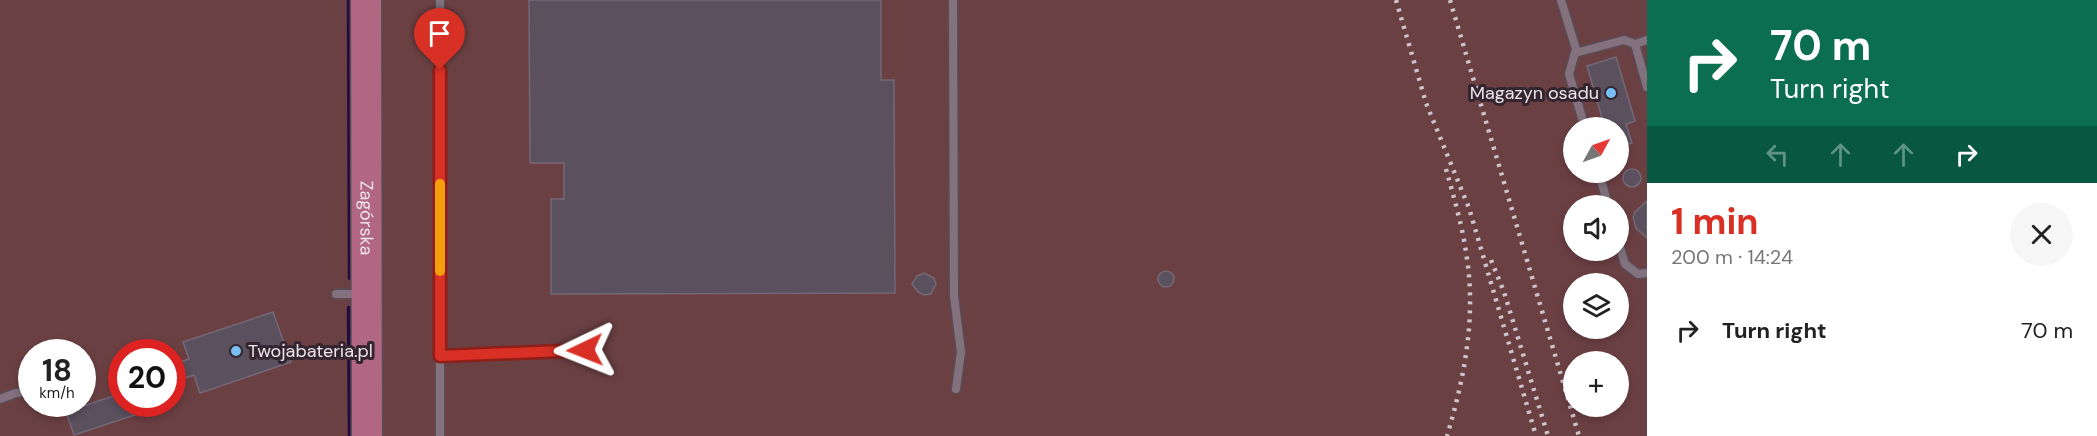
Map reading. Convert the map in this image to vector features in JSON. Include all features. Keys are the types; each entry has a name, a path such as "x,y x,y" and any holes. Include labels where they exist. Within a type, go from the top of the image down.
{"highway":[{"name":"Zagórska","path":"366,0 367,436"}],"lane":[{"path":"440,0 440,436"},
{"path":"954,0 954,296 961,352 956,389"},
{"path":"1561,0 1575,53 1569,74 1583,117"},
{"path":"1575,53 1624,40 1635,44 1647,40"},
{"path":"1635,44 1647,87"},
{"path":"1624,261 1638,274 1647,273"},
{"path":"336,294 367,294"},
{"path":"440,356 585,350"},
{"path":"0,399 18,393"}],"shaded area":[{"path":"0,0 1647,0 1647,436 0,436"}],"building":[{"path":"529,0 881,0 881,80 894,80 895,293 551,294 551,199 564,199 564,163 530,163"},
{"name":"Magazyn osadu","path":"1616,57 1635,121 1629,123 1629,117 1602,117 1587,66"},
{"path":"1629,170 1635,170 1640,175 1640,181 1635,186 1632,187 1625,183 1629,183"},
{"path":"1647,201 1647,238 1636,228 1633,217"},
{"path":"1163,271 1169,271 1174,279 1172,285 1163,287 1158,282 1158,276"},
{"path":"924,273 934,278 936,284 931,294 924,295 918,292 912,284 917,276"},
{"name":"Twojabateria.pl","path":"273,312 291,362 200,393 194,375 186,378 186,360 189,359 186,341"},
{"path":"108,398 108,417 129,417 74,435 68,417 96,417 96,402"}],"waterway":[{"path":"349,0 350,278"},
{"path":"349,308 350,436"}],"railway":[{"path":"1396,0 1426,103 1469,208 1536,436"},
{"path":"1450,0 1579,436"},
{"path":"1446,169 1465,247 1470,304 1467,349 1459,393 1447,436"},
{"path":"1491,260 1504,292 1548,436"}],"slow traffic":[{"path":"440,184 440,271"}],"place":[{"name":"Magazyn osadu","path":"1611,93"},
{"name":"Twojabateria.pl","path":"236,351"}],"route":[{"path":"440,70 440,356 585,350"}]}
